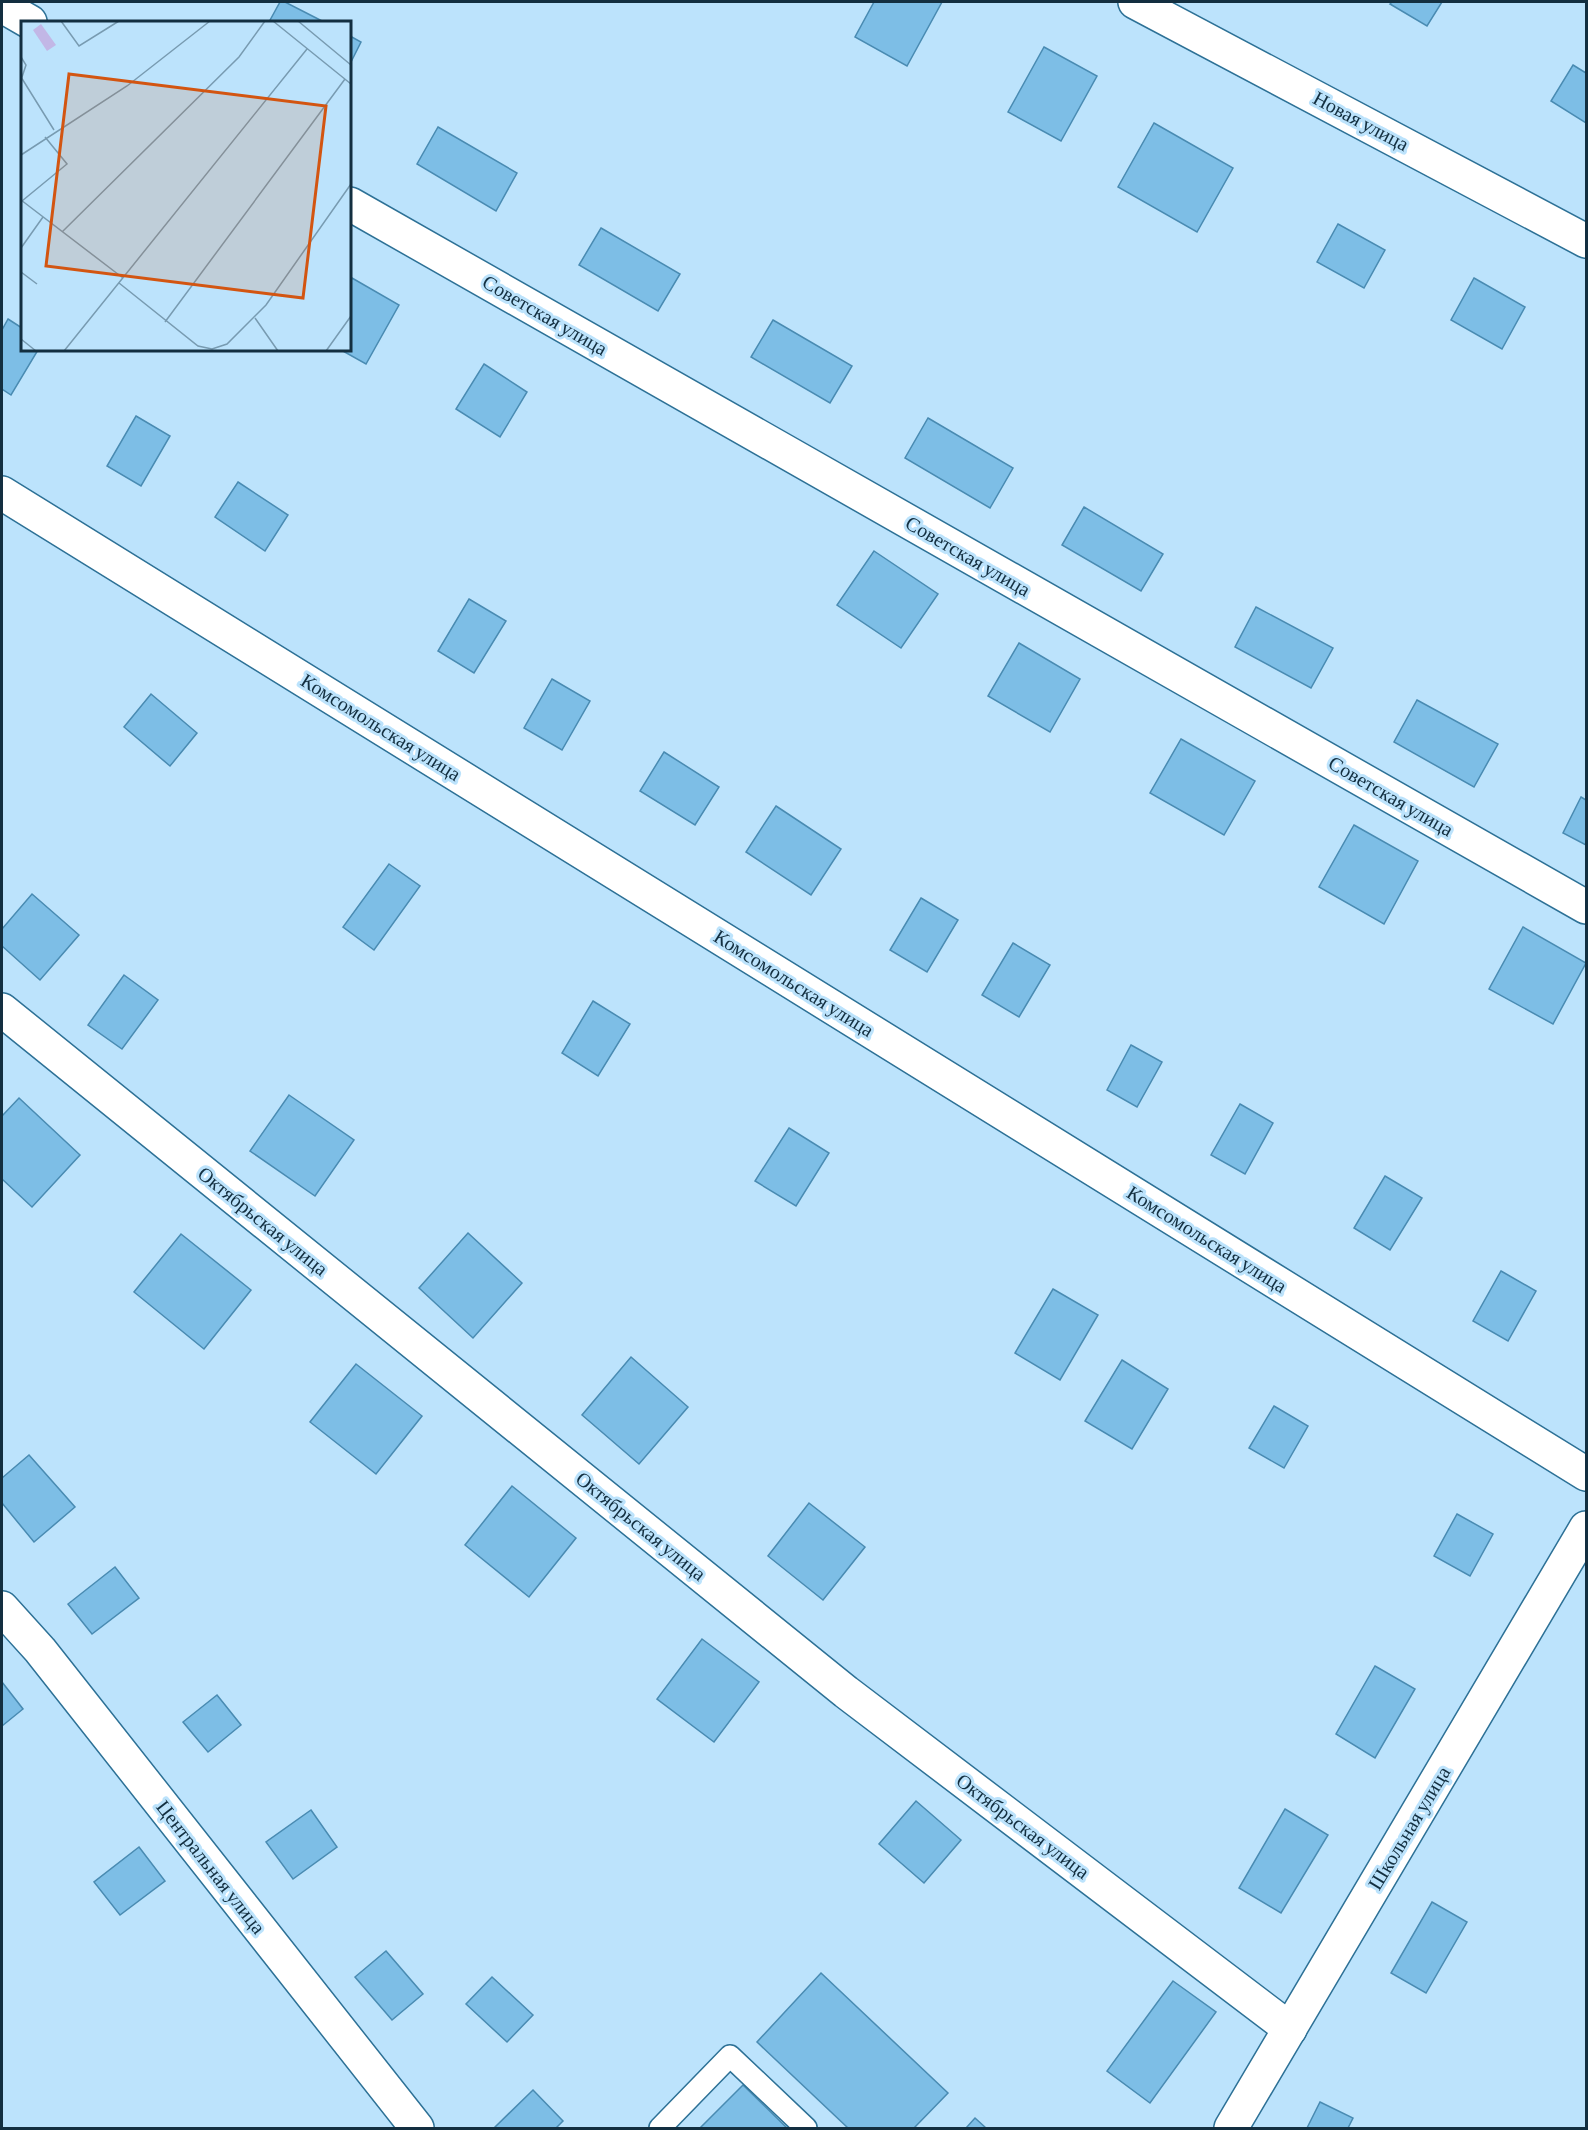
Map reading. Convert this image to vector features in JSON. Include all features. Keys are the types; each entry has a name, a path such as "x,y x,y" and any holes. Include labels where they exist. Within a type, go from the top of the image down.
{"street":[{"name":"Новая улица","path":"1135,2 1587,241"},
{"path":"2,6 28,21"},
{"name":"Советская улица","path":"351,205 1587,907"},
{"name":"Комсомольская улица","path":"2,492 1587,1474"},
{"name":"Октябрьская улица","path":"2,1010 846,1692 1290,2029"},
{"name":"Школьная улица","path":"1232,2128 1587,1528"},
{"name":"Центральная улица","path":"2,1608 40,1650 417,2128"}],"lane":[{"path":"660,2128 730,2056 806,2128"}],"building":[{"path":"280,2 285,2 322,21 270,21"},
{"path":"874,2 942,2 907,66 855,37"},
{"path":"1392,2 1442,2 1427,26 1390,4"},
{"path":"351,37 361,42 351,62"},
{"path":"1044,47 1097,76 1061,141 1008,112"},
{"path":"1573,65 1586,73 1586,123 1551,101"},
{"path":"1154,123 1233,168 1197,232 1118,187"},
{"path":"438,127 517,173 496,211 417,164"},
{"path":"1338,224 1385,250 1364,288 1317,262"},
{"path":"601,228 680,274 658,311 579,265"},
{"path":"352,278 399,305 366,364 343,351 351,351"},
{"path":"1474,278 1525,307 1502,349 1451,320"},
{"path":"8,319 21,327 21,351 37,351 11,395 2,389 2,330"},
{"path":"773,320 852,366 830,403 751,357"},
{"path":"484,364 527,392 500,437 456,409"},
{"path":"136,416 170,436 141,486 107,466"},
{"path":"928,418 1013,468 990,508 905,458"},
{"path":"238,482 288,515 265,551 215,517"},
{"path":"1084,507 1163,554 1141,591 1062,545"},
{"path":"874,551 938,594 901,648 837,605"},
{"path":"469,599 506,621 474,673 438,651"},
{"path":"1256,607 1333,648 1311,688 1235,647"},
{"path":"1019,643 1080,679 1050,732 988,696"},
{"path":"552,679 590,701 562,750 524,728"},
{"path":"151,694 197,733 170,766 124,727"},
{"path":"1417,700 1498,744 1474,787 1394,742"},
{"path":"1181,739 1255,781 1224,835 1150,793"},
{"path":"664,752 719,787 695,825 640,791"},
{"path":"1581,797 1586,800 1586,845 1563,833"},
{"path":"776,806 841,849 811,895 746,852"},
{"path":"1354,825 1418,861 1384,924 1319,887"},
{"path":"389,864 420,886 374,950 343,927"},
{"path":"32,894 79,935 40,980 2,946 2,929"},
{"path":"921,898 958,920 927,972 890,950"},
{"path":"1523,927 1586,963 1553,1024 1489,989"},
{"path":"1013,943 1050,965 1019,1017 982,995"},
{"path":"124,975 158,1000 122,1049 88,1025"},
{"path":"593,1001 630,1024 598,1076 562,1053"},
{"path":"1131,1045 1162,1062 1137,1107 1107,1090"},
{"path":"289,1095 354,1140 315,1196 250,1151"},
{"path":"19,1098 80,1155 32,1207 2,1179 2,1116"},
{"path":"1240,1104 1273,1123 1245,1174 1211,1155"},
{"path":"789,1128 829,1153 796,1206 755,1181"},
{"path":"1385,1176 1422,1198 1390,1250 1354,1228"},
{"path":"468,1233 522,1283 473,1338 419,1288"},
{"path":"181,1234 251,1290 204,1349 134,1292"},
{"path":"1501,1271 1536,1291 1508,1341 1473,1321"},
{"path":"1053,1289 1098,1315 1060,1380 1015,1353"},
{"path":"631,1357 688,1407 639,1464 582,1415"},
{"path":"1122,1360 1168,1389 1132,1449 1085,1421"},
{"path":"356,1364 422,1416 376,1474 310,1422"},
{"path":"1274,1406 1308,1426 1284,1468 1249,1448"},
{"path":"29,1455 75,1507 34,1542 2,1503 2,1478"},
{"path":"512,1486 576,1538 529,1597 465,1545"},
{"path":"809,1503 865,1547 823,1600 768,1556"},
{"path":"1457,1514 1493,1534 1470,1576 1434,1556"},
{"path":"115,1567 139,1598 92,1634 68,1604"},
{"path":"702,1639 759,1682 714,1742 657,1699"},
{"path":"1375,1666 1415,1689 1375,1758 1336,1734"},
{"path":"2,1682 23,1709 2,1726"},
{"path":"217,1695 241,1725 208,1752 183,1722"},
{"path":"916,1801 961,1840 924,1883 879,1844"},
{"path":"1285,1809 1328,1835 1281,1913 1239,1888"},
{"path":"311,1810 337,1847 293,1879 266,1842"},
{"path":"139,1847 165,1881 120,1915 94,1882"},
{"path":"1432,1902 1467,1922 1426,1993 1391,1973"},
{"path":"386,1951 423,1994 392,2020 355,1977"},
{"path":"821,1973 948,2093 914,2128 848,2128 757,2042"},
{"path":"492,1977 533,2015 507,2042 466,2004"},
{"path":"1173,1981 1216,2012 1150,2103 1107,2071"},
{"path":"743,2085 787,2128 700,2128"},
{"path":"533,2090 563,2121 556,2128 494,2128"},
{"path":"1320,2102 1353,2118 1348,2128 1307,2128"},
{"path":"975,2118 986,2128 966,2128"}]}
